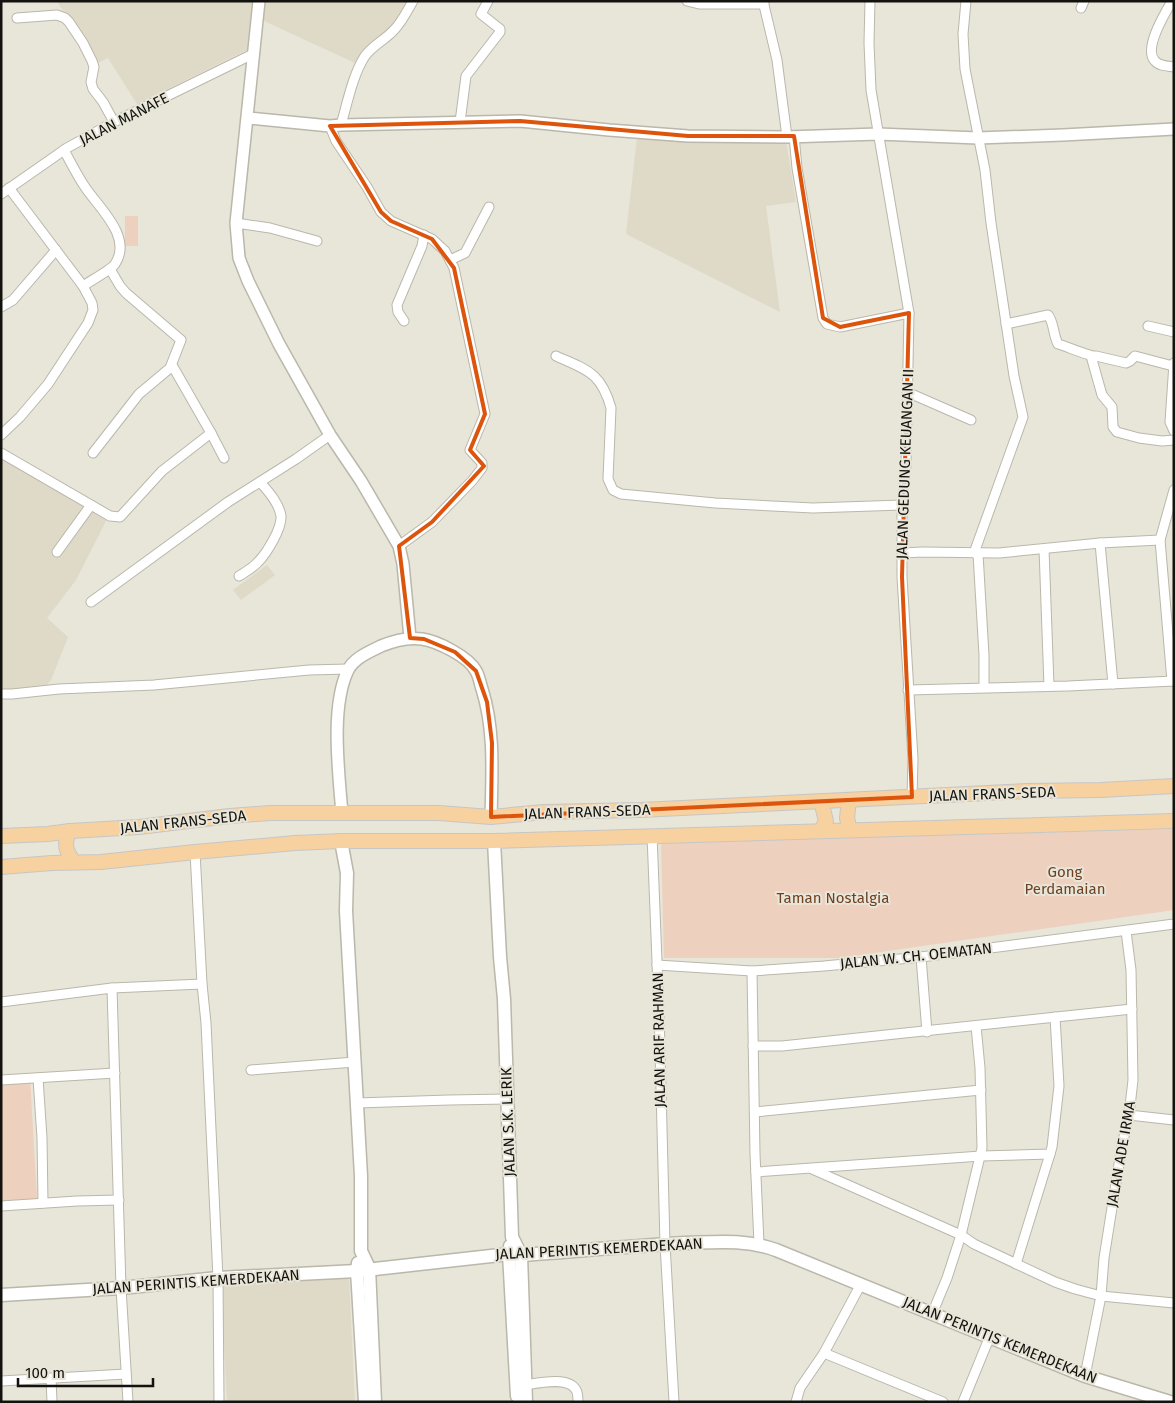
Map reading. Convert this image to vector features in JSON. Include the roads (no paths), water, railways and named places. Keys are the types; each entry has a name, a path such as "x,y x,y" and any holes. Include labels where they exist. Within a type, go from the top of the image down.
{"main road":[{"name":"JALAN FRANS-SEDA","path":"1,836 139,827 270,813 440,813 491,817 544,812 641,810 1174,786"},
{"path":"848,800 847,818 850,830"},
{"path":"821,801 826,815 826,821 821,830"},
{"name":"JALAN FRANS-SEDA","path":"1,866 101,862 342,840 494,841 1174,821"},
{"path":"70,831 66,840 66,847 74,862"},
{"path":"48,834 53,837 57,848 52,863"},
{"path":"342,840 347,873 347,920 361,1176 361,1251 375,1402"},
{"name":"JALAN S.K. LERIK","path":"494,841 504,999 512,1236 515,1254"},
{"name":"JALAN PERINTIS KEMERDEKAAN","path":"1,1295 121,1288 218,1278 363,1269 515,1254 665,1244 739,1242 759,1244 1085,1376 1170,1402"},
{"path":"515,1254 526,1402"},
{"path":"515,1254 518,1402"},
{"path":"363,1269 365,1402"}],"street":[{"path":"259,1 236,223 240,258 248,281 279,344 330,436 361,481 399,546 403,564 410,638"},
{"path":"399,546 432,522 482,468 482,463 470,450 484,418 484,409 458,284 450,260 439,244 424,234 406,229 391,221 381,212 359,174 336,141 335,125 359,67 372,48 394,31 413,1"},
{"path":"460,122 466,76 500,32 500,28 481,15 488,1"},
{"path":"687,1 699,4 764,3 777,60 823,318 827,324 840,327 908,313"},
{"name":"JALAN GEDUNG KEUANGAN II","path":"870,1 871,90 908,313 906,466 902,505 902,577 913,759 912,797"},
{"path":"966,1 963,34 965,68 985,170 993,241 1014,376 1024,417 976,553 984,655 984,687"},
{"path":"1172,1 1163,15 1151,51 1152,58 1156,62 1174,67"},
{"path":"16,18 57,15 69,22 92,61 94,67 91,82 93,89 114,122"},
{"name":"JALAN MANAFE","path":"1,194 64,150 114,122 253,54"},
{"path":"248,118 335,125 520,121 688,136 878,134 978,138 1174,129"},
{"path":"64,150 77,175 114,227 118,236 120,251 118,259 110,269 83,286"},
{"path":"1,435 20,417 48,384 88,323 93,310 92,302 83,286 9,188"},
{"path":"450,260 465,253 489,207"},
{"path":"236,223 270,228 317,241"},
{"path":"404,321 398,312 397,305 422,246 424,234"},
{"path":"1,307 13,300 56,250"},
{"path":"93,453 139,394 172,365 181,340 126,293 110,269"},
{"path":"1006,324 1048,315 1056,342 1091,356 1126,363 1130,362 1135,356 1173,369 1170,422 1174,431"},
{"path":"1148,326 1174,332"},
{"path":"556,356 589,371 595,376 608,398 611,408 608,480 613,490 621,494 715,503 813,508 902,505"},
{"path":"1091,356 1102,395 1112,407 1113,427 1117,432 1139,438 1162,441 1174,440"},
{"path":"172,365 224,458"},
{"path":"907,392 971,420"},
{"path":"1,453 114,518 120,517 162,472 211,433"},
{"path":"91,602 220,507 330,436"},
{"path":"239,576 258,563 276,534 281,519 276,503 260,482"},
{"path":"908,690 1173,681 1160,540 1174,490"},
{"path":"57,552 92,505"},
{"path":"903,553 976,553 1044,550 1100,543 1160,540"},
{"path":"1100,543 1113,684"},
{"path":"1044,550 1049,686"},
{"path":"342,814 338,713 341,693 348,669 357,660 386,644 410,638 424,639 456,652 464,657 476,670 486,702 492,743 491,817"},
{"path":"1,694 164,684 309,670 348,669"},
{"name":"JALAN ARIF RAHMAN","path":"652,835 665,1244 674,1402"},
{"path":"195,852 206,1023 218,1278 219,1402"},
{"name":"JALAN W. CH. OEMATAN","path":"657,966 752,971 921,958 1126,932 1174,924"},
{"name":"JALAN ADE IRMA","path":"1085,1376 1101,1296 1104,1258 1129,1115 1133,1080 1131,970 1126,932"},
{"path":"921,958 927,1032"},
{"path":"752,971 759,1244"},
{"path":"1,1002 112,988 202,984"},
{"path":"112,988 121,1288 128,1402"},
{"path":"753,1046 782,1046 927,1032 1132,1009"},
{"path":"1016,1264 1052,1147 1059,1086 1055,1017"},
{"path":"932,1314 947,1278 961,1235 981,1156 981,1090 976,1026"},
{"path":"251,1070 355,1062"},
{"path":"1,1080 114,1073"},
{"path":"38,1078 42,1138 43,1203"},
{"path":"755,1112 981,1090"},
{"path":"356,1104 448,1100 508,1100"},
{"path":"1129,1115 1174,1120"},
{"path":"756,1172 981,1156 1050,1154"},
{"path":"809,1168 961,1235 974,1244 1055,1282 1101,1296 1174,1303"},
{"path":"1,1206 119,1200"},
{"path":"796,1402 800,1388 824,1353 861,1284"},
{"path":"963,1402 990,1336"},
{"path":"824,1353 944,1402"},
{"path":"1,1381 126,1374"},
{"path":"51,1378 52,1402"},
{"path":"525,1385 566,1382 575,1387 578,1402"}],"park label":[{"name":"Gong Perdamaian","path":"1065,880"},
{"name":"Taman Nostalgia","path":"833,898"}]}
